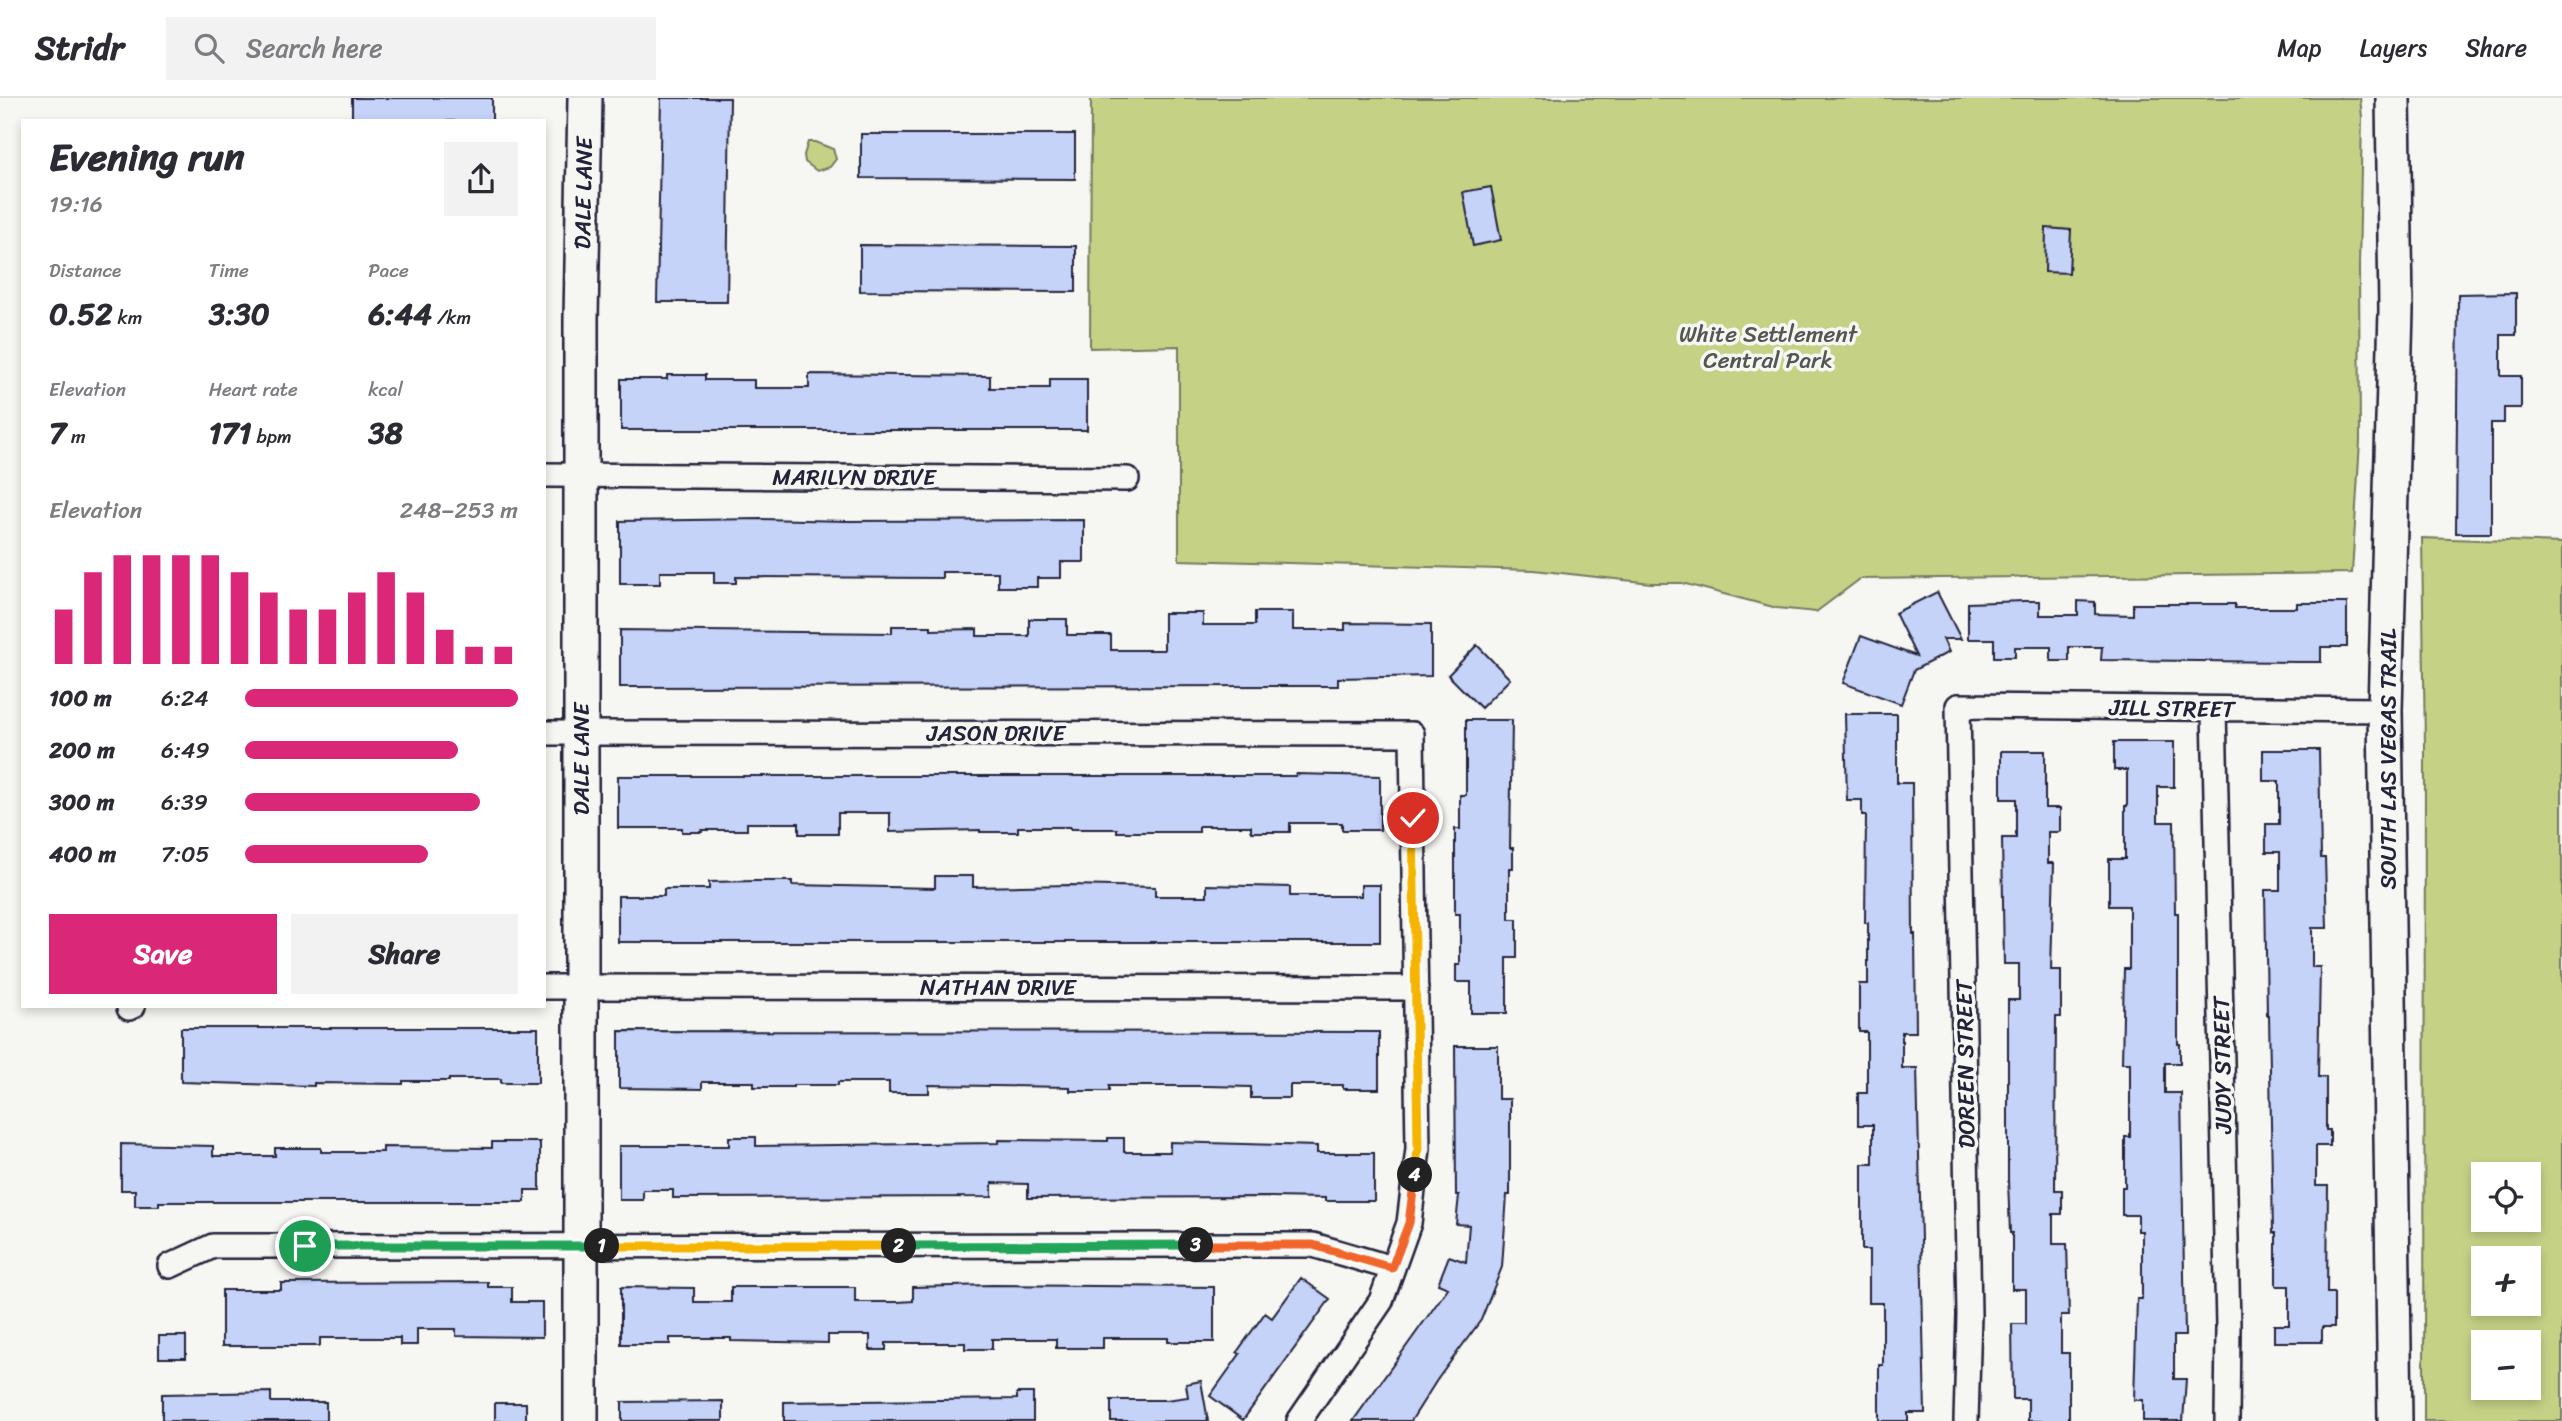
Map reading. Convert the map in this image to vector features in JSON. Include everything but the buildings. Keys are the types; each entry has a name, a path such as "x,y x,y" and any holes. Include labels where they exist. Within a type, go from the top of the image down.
{"street":[{"name":"DALE LANE","path":"581,1421 581,475 585,98"},
{"name":"SOUTH LAS VEGAS TRAIL","path":"2393,98 2396,310 2385,710 2395,1421"},
{"name":"MARILYN DRIVE","path":"546,475 1127,479"},
{"name":"JILL STREET","path":"1958,706 2385,710"},
{"name":"DOREEN STREET","path":"1958,706 1969,1315 1966,1421"},
{"name":"JUDY STREET","path":"2214,709 2228,1326 2227,1421"},
{"name":"JASON DRIVE","path":"546,733 1412,734 1416,988"},
{"name":"NATHAN DRIVE","path":"546,987 1416,988"},
{"path":"1299,1421 1381,1301 1409,1223 1418,1149 1416,988"},
{"path":"170,1266 214,1246 1313,1245 1392,1268"}],"green space":[{"name":"White Settlement Central Park","path":"1091,98 2360,98 2360,441 2352,573 1860,579 1816,612 1777,608 1682,583 1651,583 1534,570 1179,560 1179,346 1090,348"},
{"path":"808,142 833,149 836,159 830,167 817,171 805,162"},
{"path":"2422,538 2562,543 2562,1421 2424,1421 2425,747"}],"route":[{"path":"305,1246 1313,1245 1392,1268 1409,1223 1418,1149 1413,818"}]}
